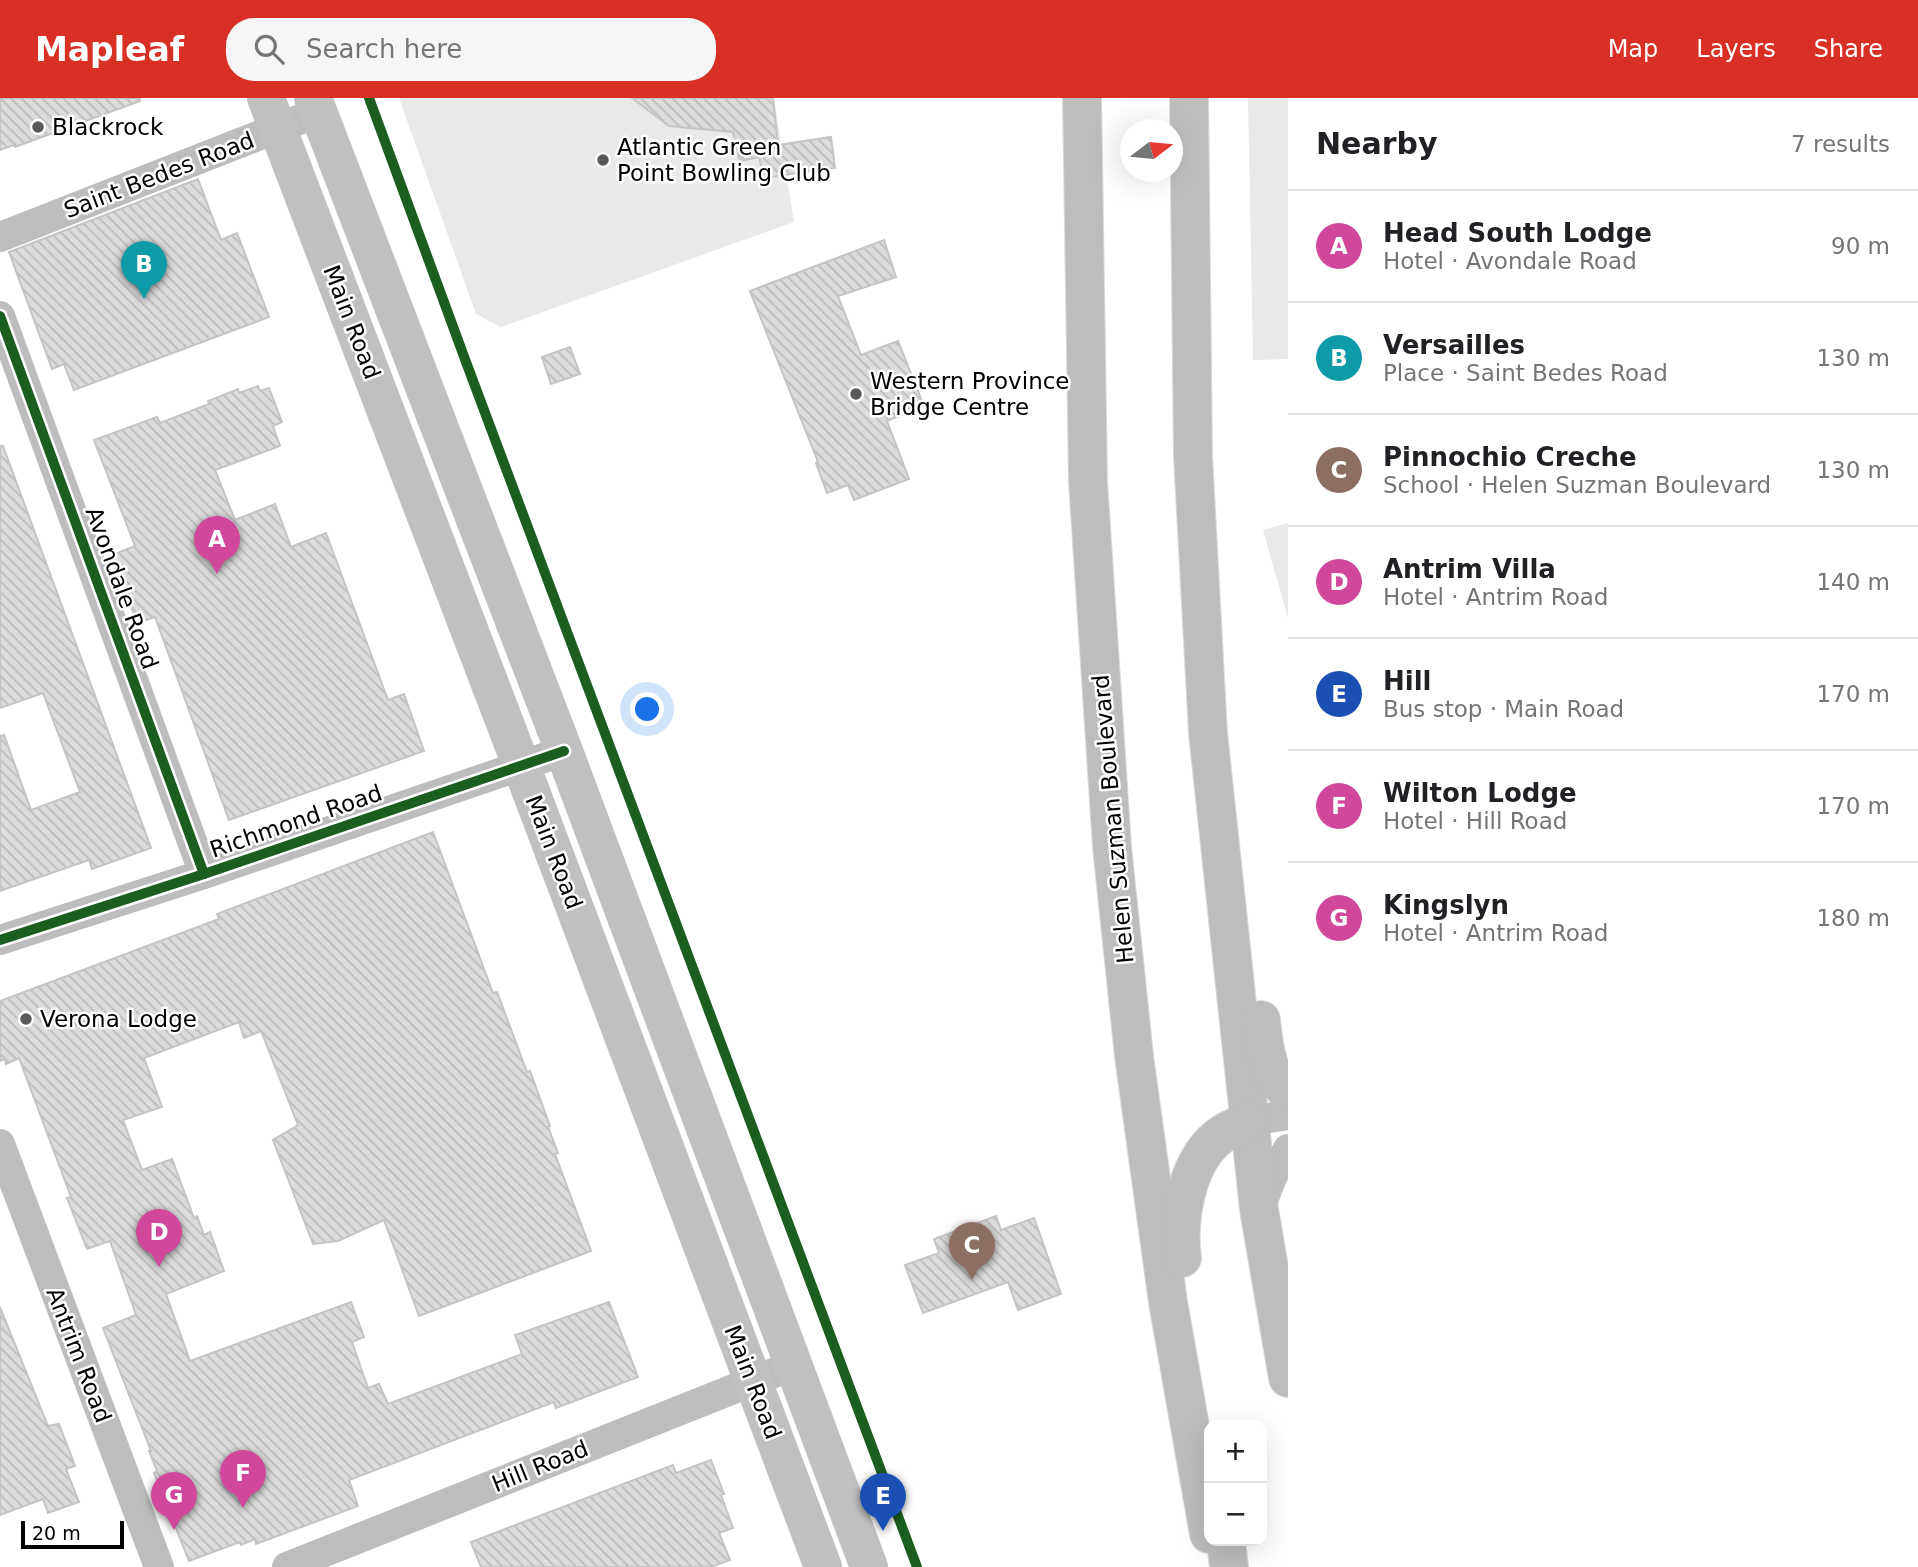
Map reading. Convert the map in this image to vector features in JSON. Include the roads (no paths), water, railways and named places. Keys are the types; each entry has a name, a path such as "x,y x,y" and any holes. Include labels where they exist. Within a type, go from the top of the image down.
{"main road":[{"name":"Helen Suzman Boulevard","path":"1082,98 1087,481 1112,848 1134,1056 1168,1302 1204,1506"},
{"path":"1189,98 1192,456 1208,733 1259,1209 1288,1378"},
{"name":"Main Road","path":"316,105 564,751 869,1567"},
{"name":"Main Road","path":"273,113 522,765 823,1567"},
{"path":"1208,733 1234,809 1241,842 1267,1058 1275,1077 1288,1092"},
{"path":"1207,1420 1180,1224 1187,1188 1213,1142 1225,1132 1250,1121"},
{"path":"1212,1546 1216,1567"},
{"path":"1227,1546 1229,1567"}],"street":[{"name":"Saint Bedes Road","path":"0,237 273,113 316,105"},
{"name":"Avondale Road","path":"0,316 204,874"},
{"name":"Richmond Road","path":"0,940 204,874 564,751"},
{"path":"1250,1121 1288,1115"},
{"name":"Antrim Road","path":"0,1146 159,1567"},
{"path":"1259,1209 1273,1175 1288,1149"},
{"name":"Hill Road","path":"287,1567 794,1365"}],"place":[{"name":"Blackrock","path":"38,127"},
{"name":"Atlantic Green Point Bowling Club","path":"603,160"},
{"name":"Versailles","path":"144,299"},
{"name":"Western Province Bridge Centre","path":"856,394"},
{"name":"Head South Lodge","path":"217,574"},
{"name":"Verona Lodge","path":"26,1019"},
{"name":"Antrim Villa","path":"159,1267"},
{"name":"Pinnochio Creche","path":"972,1280"},
{"name":"Wilton Lodge","path":"243,1508"},
{"name":"Kingslyn","path":"174,1530"},
{"name":"Hill","path":"883,1531"}]}
